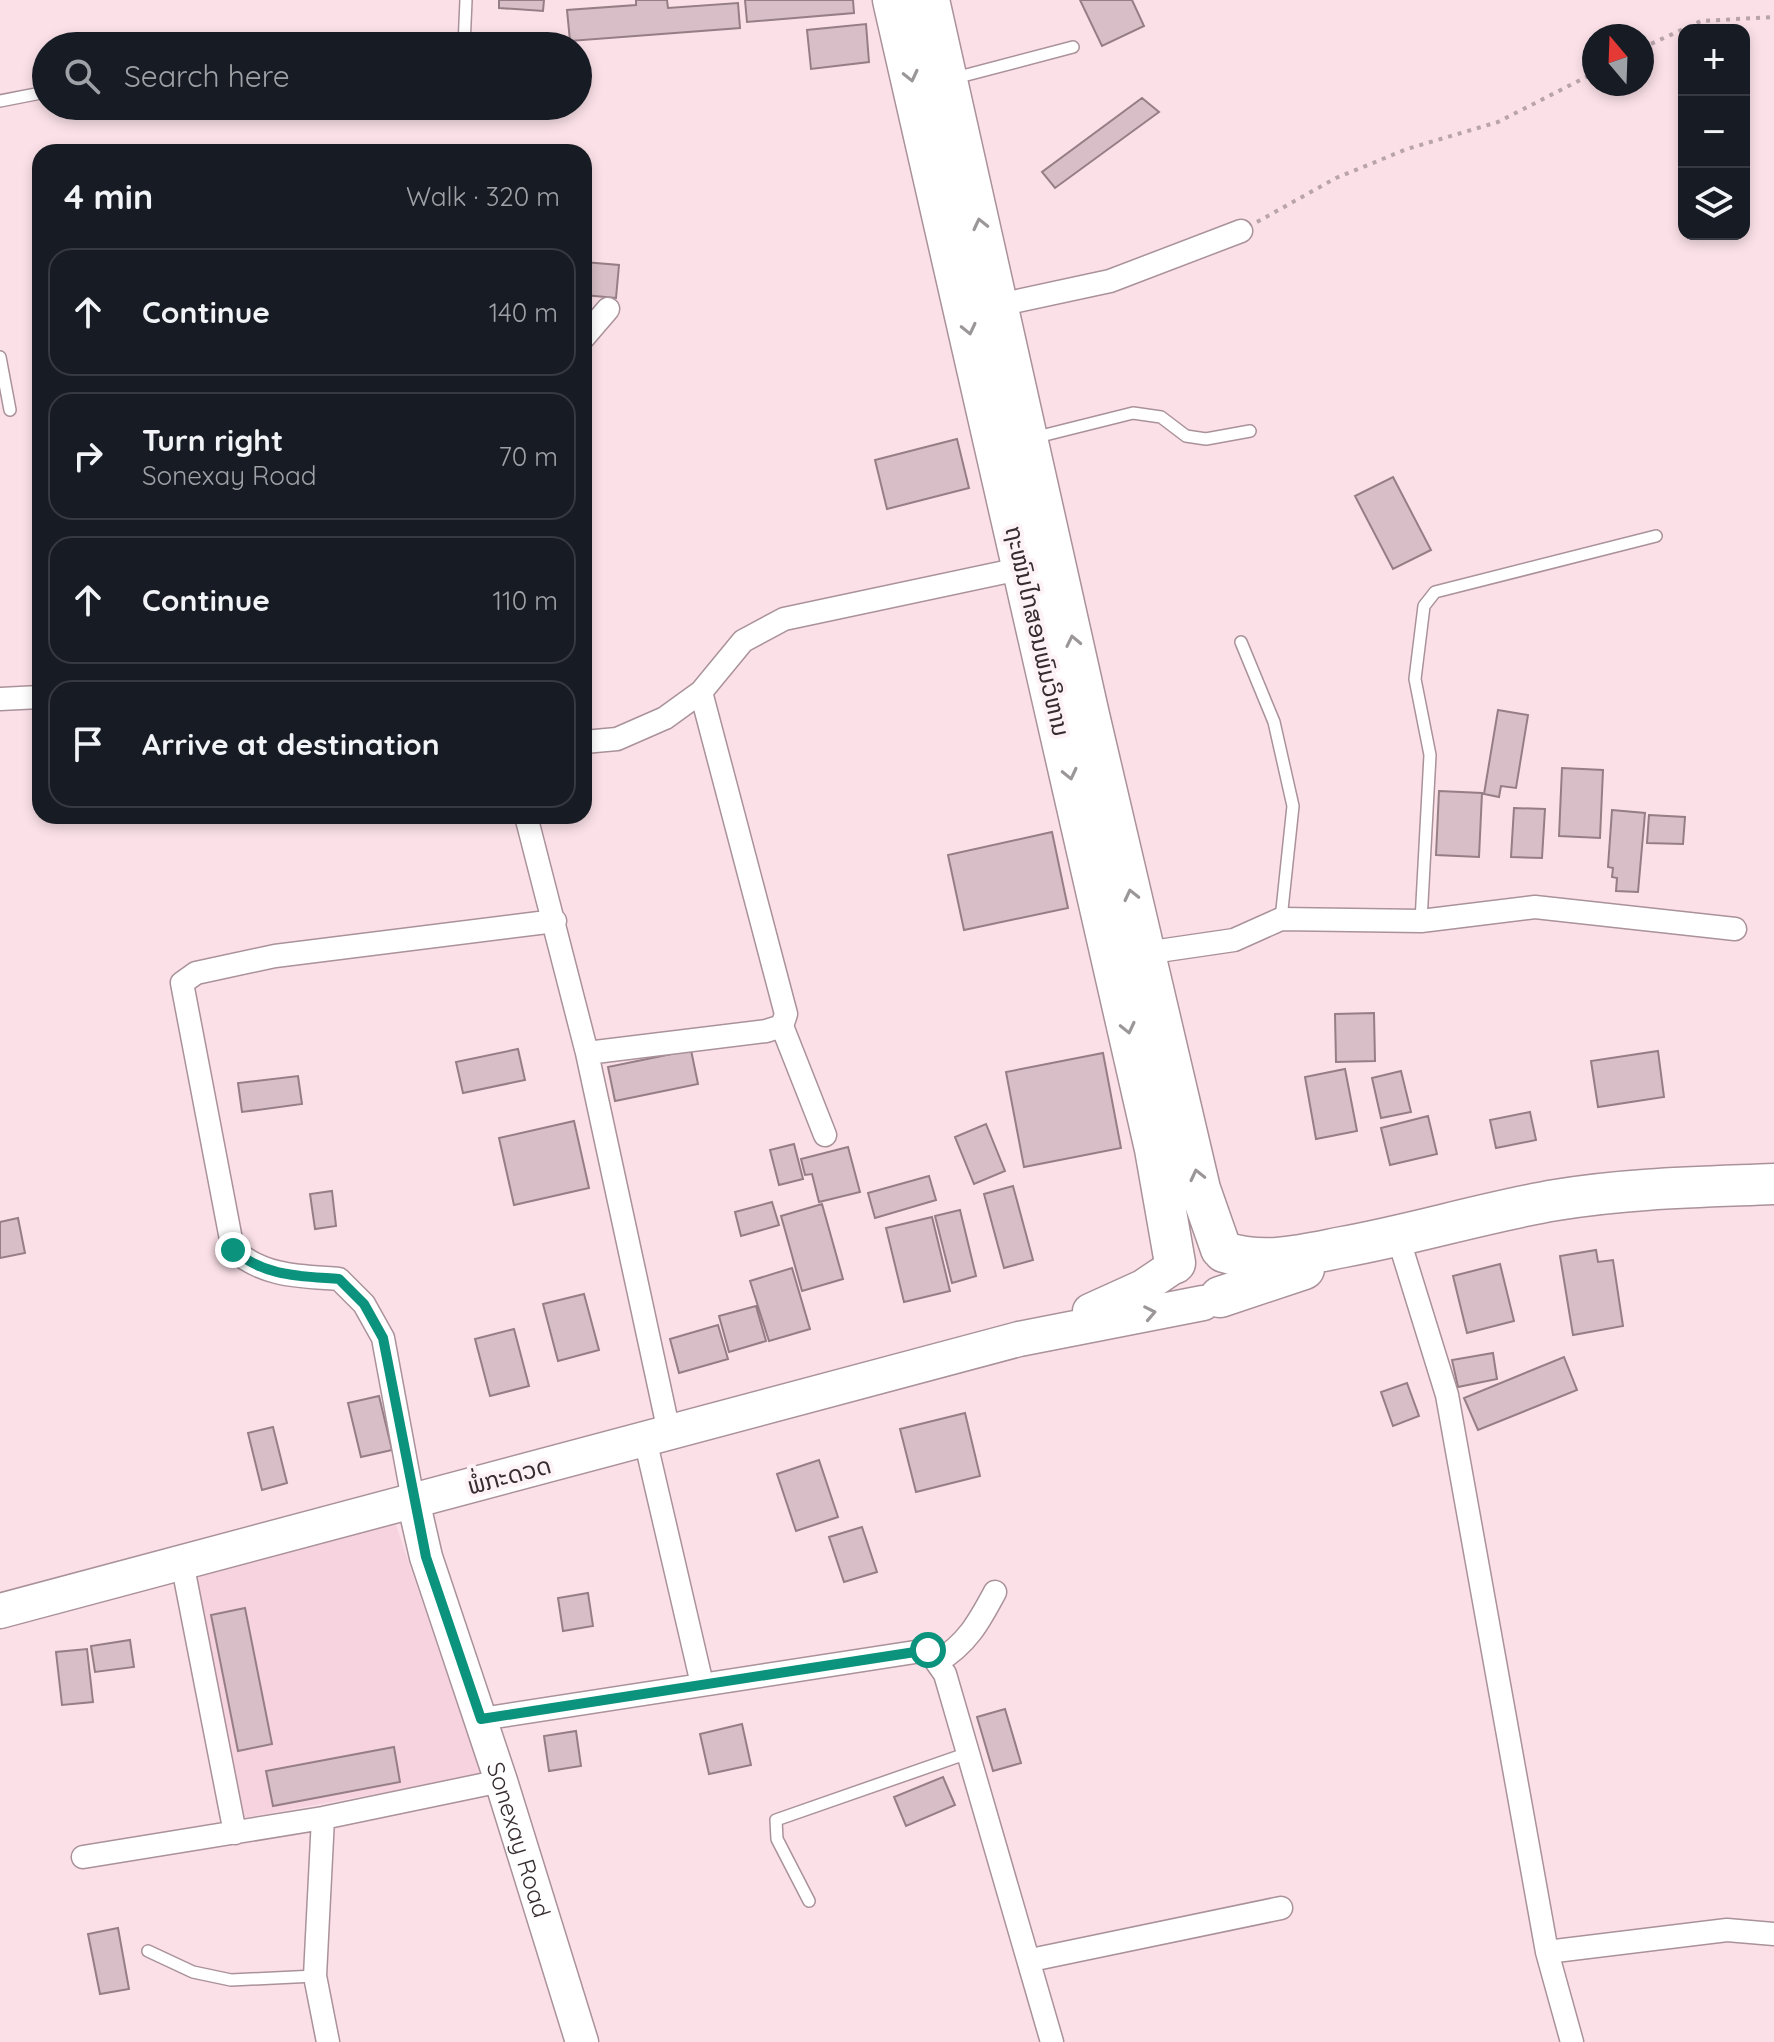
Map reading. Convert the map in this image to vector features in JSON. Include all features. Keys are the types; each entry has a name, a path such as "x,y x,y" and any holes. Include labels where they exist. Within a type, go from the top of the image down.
{"highway":[{"name":"ຖະໜົນໄກສອນພົມວິຫານ","path":"893,0 1024,568 1074,718 1145,953 1200,1189 1223,1250"},
{"name":"ຖະໜົນໄກສອນພົມວິຫານ","path":"929,0 1029,439 1074,718 1175,1264"},
{"path":"1398,1237 1212,1300 1180,1291 1173,1275 1179,1255 1194,1245 1204,1243 1246,1258 1277,1259 1398,1237 1557,1200 1650,1190 1774,1184"},
{"path":"1212,1300 1233,1275 1223,1250"}],"main road":[{"path":"1019,1339 1143,1287 1175,1264"},
{"path":"1019,1339 1212,1300"},
{"name":"ພໍ່ກະດວດ","path":"0,1611 1019,1339"}],"street":[{"path":"999,305 1110,281 1241,231"},
{"path":"592,328 608,309"},
{"path":"592,741 617,739 665,718 701,692 743,641 784,619 1024,568"},
{"path":"701,692 786,1014 782,1026 825,1135"},
{"path":"0,699 32,697"},
{"path":"528,824 587,1053 702,1684"},
{"path":"1145,953 1234,940 1281,919 1421,921 1535,907 1735,929"},
{"path":"413,1500 383,1338 364,1304 339,1279 275,1274 252,1265 233,1250 182,983 196,973 275,956 555,921"},
{"path":"587,1053 766,1031 782,1026"},
{"path":"1398,1237 1447,1395 1547,1952 1572,2042"},
{"name":"Sonexay Road","path":"413,1500 426,1557 501,1781 582,2042"},
{"path":"182,1562 235,1833"},
{"path":"937,1662 958,1650 972,1633 995,1592"},
{"path":"481,1719 918,1649 928,1650 945,1674 1031,1960 1052,2042"},
{"path":"83,1857 323,1818 501,1781"},
{"path":"323,1818 315,1976 328,2042"},
{"path":"1031,1960 1281,1908"},
{"path":"1547,1952 1727,1930 1774,1934"}],"lane":[{"path":"465,32 466,0"},
{"path":"947,80 1073,47"},
{"path":"0,101 32,95"},
{"path":"0,357 10,410"},
{"path":"1029,439 1133,413 1161,417 1186,436 1250,431"},
{"path":"1421,921 1430,755 1415,679 1424,606 1435,592 1656,536"},
{"path":"1241,642 1274,722 1293,806 1281,919"},
{"path":"809,1901 777,1839 776,1820 968,1753"},
{"path":"148,1951 193,1972 231,1980 315,1976"}],"path":[{"path":"1654,43 1701,21 1774,17"},
{"path":"1241,231 1336,178 1407,149 1498,122 1582,79"}],"shaded area":[{"path":"395,1522 481,1775 243,1818 196,1573"}],"building":[{"path":"499,0 544,0 543,11 499,8"},
{"path":"636,0 667,0 668,8 738,3 740,28 592,39 592,32 569,32 567,10 636,5"},
{"path":"745,0 853,0 854,13 747,22"},
{"path":"1080,0 1132,0 1144,26 1102,46"},
{"path":"866,24 869,62 811,69 807,30"},
{"path":"1142,98 1159,112 1055,188 1042,172"},
{"path":"592,263 619,265 616,298 592,296"},
{"path":"957,439 969,488 887,509 875,460"},
{"path":"1393,477 1431,550 1393,569 1355,496"},
{"path":"1498,710 1528,715 1516,788 1501,786 1499,797 1484,794"},
{"path":"1562,768 1603,770 1600,838 1559,836"},
{"path":"1439,791 1482,793 1479,857 1436,855"},
{"path":"1514,808 1545,809 1542,858 1511,857"},
{"path":"1612,810 1645,813 1638,892 1616,891 1617,878 1612,877 1613,868 1608,867"},
{"path":"1649,815 1685,817 1683,844 1647,843"},
{"path":"1052,832 1068,908 964,930 948,855"},
{"path":"1374,1013 1375,1061 1336,1062 1335,1014"},
{"path":"518,1049 525,1080 463,1093 456,1062"},
{"path":"691,1050 698,1084 615,1101 608,1067"},
{"path":"1658,1051 1664,1097 1598,1107 1591,1061"},
{"path":"1103,1053 1121,1148 1024,1167 1006,1072"},
{"path":"1345,1069 1357,1131 1316,1139 1305,1077"},
{"path":"1401,1071 1411,1112 1381,1118 1372,1078"},
{"path":"298,1076 302,1104 242,1112 238,1083"},
{"path":"1530,1112 1536,1140 1496,1148 1490,1120"},
{"path":"1428,1116 1437,1154 1390,1165 1381,1128"},
{"path":"574,1121 589,1188 514,1205 499,1138"},
{"path":"986,1124 1005,1171 974,1184 955,1137"},
{"path":"794,1144 803,1179 779,1185 770,1150"},
{"path":"848,1147 860,1192 819,1202 812,1174 805,1175 801,1159"},
{"path":"929,1176 936,1200 875,1218 868,1193"},
{"path":"1013,1186 1033,1260 1004,1268 984,1194"},
{"path":"332,1191 336,1226 315,1229 310,1194"},
{"path":"772,1202 779,1225 741,1236 735,1212"},
{"path":"822,1204 843,1279 802,1291 781,1216"},
{"path":"960,1210 976,1276 952,1283 935,1216"},
{"path":"932,1217 950,1291 904,1302 886,1228"},
{"path":"18,1218 25,1253 0,1258 0,1222"},
{"path":"1596,1250 1598,1262 1613,1260 1623,1326 1573,1335 1560,1256"},
{"path":"1500,1264 1514,1321 1467,1333 1453,1276"},
{"path":"792,1268 810,1329 769,1341 750,1281"},
{"path":"584,1294 599,1350 558,1361 543,1304"},
{"path":"756,1306 766,1341 729,1352 719,1316"},
{"path":"718,1325 728,1359 679,1373 670,1339"},
{"path":"514,1329 529,1386 490,1396 475,1339"},
{"path":"1493,1353 1497,1379 1458,1387 1452,1360"},
{"path":"1564,1357 1577,1390 1478,1430 1464,1398"},
{"path":"1407,1383 1419,1416 1393,1426 1381,1392"},
{"path":"379,1396 392,1450 361,1457 348,1403"},
{"path":"965,1413 980,1476 916,1492 900,1429"},
{"path":"273,1427 287,1483 262,1490 248,1433"},
{"path":"819,1460 838,1517 796,1531 777,1474"},
{"path":"862,1527 877,1572 844,1582 829,1537"},
{"path":"588,1593 593,1626 563,1631 558,1598"},
{"path":"245,1608 272,1744 238,1751 211,1615"},
{"path":"130,1640 134,1667 95,1672 91,1646"},
{"path":"87,1649 93,1702 62,1705 56,1652"},
{"path":"1005,1709 1021,1763 993,1771 977,1717"},
{"path":"742,1724 751,1765 709,1774 700,1734"},
{"path":"576,1731 581,1766 549,1771 544,1736"},
{"path":"394,1747 400,1782 273,1806 266,1771"},
{"path":"943,1777 955,1805 906,1826 894,1797"},
{"path":"118,1928 129,1989 100,1994 88,1934"}],"route":[{"path":"233,1250 252,1265 275,1274 339,1279 364,1304 383,1338 426,1557 481,1719 918,1649 928,1650"}]}
